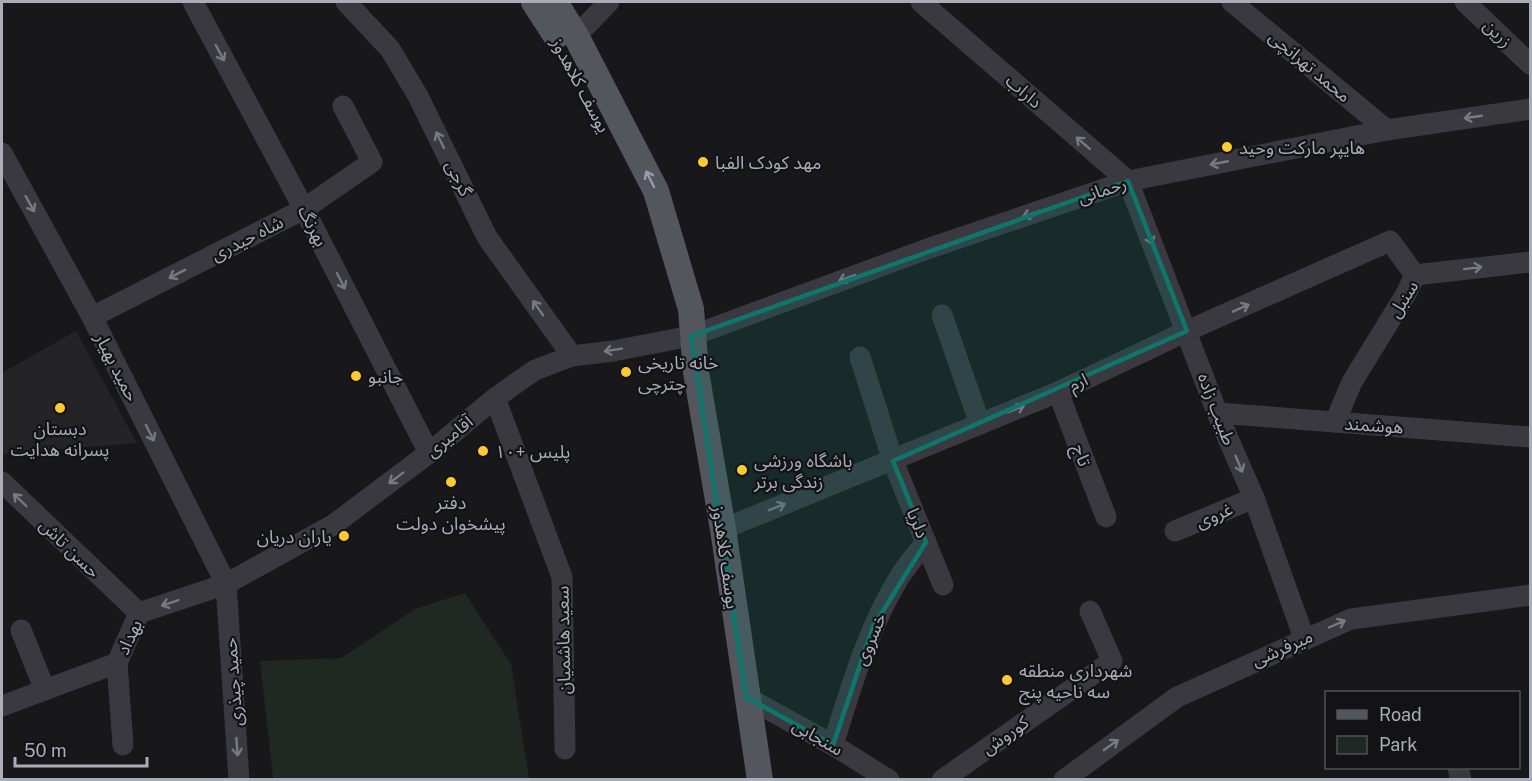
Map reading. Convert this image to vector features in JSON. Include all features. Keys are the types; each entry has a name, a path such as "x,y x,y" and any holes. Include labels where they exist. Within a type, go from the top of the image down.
{"main road":[{"name":"یوسف کلاهدوز","path":"534,2 561,44 641,199 677,313 691,336"},
{"name":"یوسف کلاهدوز","path":"555,2 576,36 656,191 691,309 691,336 696,372 723,529 760,780"}],"street":[{"name":"بهرنگ","path":"193,2 304,209 429,453"},
{"name":"گرجی","path":"346,2 390,49 418,96 487,237 572,356"},
{"path":"576,36 609,2"},
{"name":"داراب","path":"921,2 1128,181"},
{"name":"محمد تهرانچی","path":"1232,2 1387,129"},
{"name":"زرین","path":"1465,2 1530,64"},
{"name":"شاه حیدری","path":"92,317 304,209 372,162 343,106"},
{"name":"رحمانی","path":"691,336 930,248 1128,181 1387,129 1530,109"},
{"name":"حمید بهیار","path":"2,153 92,317 226,584"},
{"name":"طبیب زاده","path":"1128,181 1218,413 1254,498 1304,638"},
{"name":"ارم","path":"723,529 1058,392 1187,331 1390,241 1415,275"},
{"name":"سنبل","path":"1335,422 1352,382 1406,294 1415,275 1530,262"},
{"path":"942,315 980,424"},
{"name":"آقامیری","path":"226,584 333,525 429,453 495,398 535,370 572,356 613,351 691,336"},
{"name":"دلریا","path":"860,357 893,461 943,585"},
{"name":"تاج","path":"1058,392 1106,517"},
{"name":"سعید هاشمیان","path":"495,398 562,577 565,749"},
{"name":"هوشمند","path":"1218,413 1530,437"},
{"name":"حسن تاش","path":"2,482 139,613"},
{"name":"غروی","path":"1175,531 1254,498"},
{"name":"خسروی","path":"833,745 849,692 873,627 901,575 926,542"},
{"name":"بهداد","path":"2,706 117,663 139,613 226,584"},
{"name":"حمید چیذری","path":"226,584 239,780"},
{"name":"میرفرشی","path":"1064,780 1177,697 1304,638 1351,619 1530,595"},
{"name":"کوروش","path":"942,780 1112,661 1090,611"},
{"path":"21,630 45,690"},
{"path":"117,663 123,746"},
{"name":"سنجابی","path":"746,697 833,745 889,780"}],"highlighted area":[{"path":"1128,181 1187,331 893,461 926,542 873,627 833,745 746,697 691,336"}],"shaded area":[{"name":"دبستان پسرانه هدایت","path":"76,331 137,443 2,454 2,373"}],"green space":[{"path":"465,593 511,664 529,779 275,780 273,778 260,661 341,658 415,609"}],"place":[{"name":"هایپر مارکت وحید","path":"1227,147"},
{"name":"مهد کودک الفبا","path":"703,162"},
{"name":"خانه تاریخی چترچی","path":"626,372"},
{"name":"جانبو","path":"356,376"},
{"name":"دبستان پسرانه هدایت","path":"60,408"},
{"name":"پلیس +۱۰","path":"483,451"},
{"name":"باشگاه ورزشی زندگی برتر","path":"742,470"},
{"name":"دفتر پیشخوان دولت","path":"451,482"},
{"name":"یاران دریان","path":"344,536"},
{"name":"شهرداری منطقه سه ناحیه پنج","path":"1007,680"}]}
